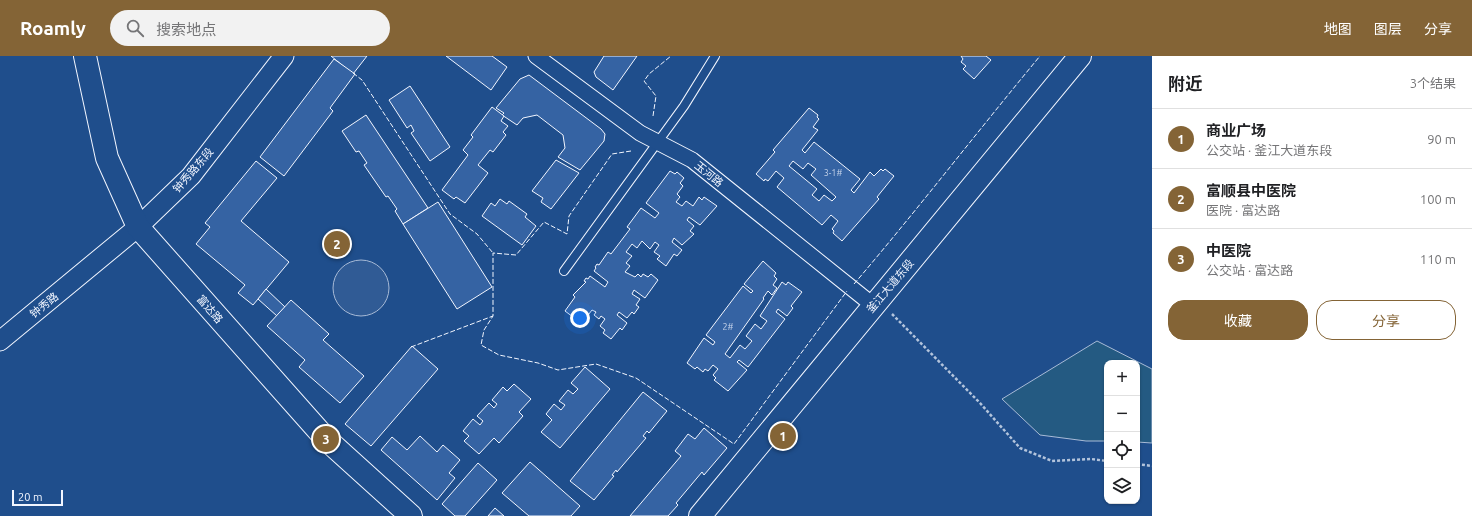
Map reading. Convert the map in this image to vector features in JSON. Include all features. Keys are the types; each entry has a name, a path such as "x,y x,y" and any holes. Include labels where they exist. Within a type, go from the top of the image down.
{"main road":[{"name":"富达路","path":"85,56 107,158 138,227 326,439 411,516"},
{"name":"釜江大道东段","path":"720,516 881,308 1080,56"},
{"name":"釜江大道东段","path":"700,516 1097,56"}],"street":[{"name":"钟秀路东段","path":"87,270 138,227 191,176 284,56"},
{"name":"玉河路","path":"536,56 640,133 692,160 881,308"},
{"name":"钟秀路","path":"0,341 87,270"}],"lane":[{"path":"564,271 684,106 715,56"}],"path":[{"path":"881,308 980,403 1020,448 1052,461 1104,460"},
{"path":"1140,464 1152,466"}],"shaded area":[{"path":"355,260 367,260 377,264 385,272 389,282 389,294 385,304 377,312 367,316 355,316 345,312 337,304 333,294 333,282 337,272 345,264"},
{"path":"1097,341 1134,360 1104,360 1104,441 1086,441 1040,435 1002,399"},
{"path":"1140,363 1152,369 1152,443 1140,442"}],"building":[{"path":"331,56 367,56 353,74"},
{"path":"446,56 492,56 507,67 491,90"},
{"path":"604,56 637,56 613,90 596,77 594,72"},
{"path":"961,56 986,56 991,60 974,79 963,69 966,66 961,62 963,59"},
{"path":"334,59 355,74 330,108 333,111 284,176 260,157"},
{"path":"529,75 601,129 605,134 604,141 580,170 558,157 565,148 563,135 537,115 523,118 517,125 502,115 504,113 496,108 520,79"},
{"path":"410,86 450,147 430,161 411,133 414,131 411,125 407,128 389,100"},
{"path":"492,107 504,116 501,121 508,126 503,132 506,135 493,152 490,150 478,165 488,173 465,203 456,197 454,199 442,190 468,155 463,150 473,137 471,135"},
{"path":"809,108 818,115 817,117 819,119 813,127 818,130 802,150 805,153 814,142 860,179 851,190 854,193 870,172 874,176 881,169 883,171 885,169 894,176 877,197 879,199 842,241 833,233 834,231 832,229 838,221 831,215 822,225 777,187 784,178 776,171 768,181 765,179 764,181 756,174 775,152 773,150","holes":["793,161 803,169 808,163 816,169 811,175 836,197 832,201 824,195 819,201 812,195 817,189 789,166"]},
{"path":"366,115 428,208 403,224 395,211 397,209 388,196 386,197 364,165 367,163 359,151 356,152 342,131"},
{"path":"556,160 579,173 551,209 541,202 543,198 532,191"},
{"path":"256,161 277,178 241,221 289,262 253,305 238,293 245,285 196,244 210,227 205,223"},
{"path":"670,171 675,174 677,172 684,178 680,183 683,186 677,194 680,197 676,202 682,206 686,201 693,206 699,197 702,200 704,197 717,206 700,225 689,217 687,220 694,226 690,231 694,234 682,245 674,238 672,242 682,250 677,256 674,254 666,266 657,259 660,256 654,252 659,245 655,242 650,249 642,241 637,248 632,244 626,252 632,256 626,263 630,266 625,272 635,277 638,274 641,277 643,274 648,277 651,274 658,280 645,298 634,290 632,294 640,299 636,305 639,307 634,314 632,312 627,318 619,312 617,315 627,323 622,330 620,328 611,339 603,333 605,330 600,326 605,319 601,316 599,319 594,315 596,312 592,310 585,319 580,316 577,320 565,311 575,297 573,295 586,282 584,281 586,278 588,279 590,276 605,287 608,282 594,271 596,268 595,267 597,264 599,265 608,252 611,254 630,229 627,227 641,208 655,218 659,213 646,203"},
{"path":"500,199 507,204 509,201 527,214 525,217 536,226 522,245 482,216 491,203 495,206"},
{"path":"438,202 492,287 457,309 403,224"},
{"path":"763,261 776,273 774,276 777,279 773,285 777,288 772,295 768,291 763,298 764,299 725,354 730,358 740,345 745,349 752,341 746,336 755,324 761,329 767,321 760,316 782,282 786,285 788,282 802,292 791,306 793,308 787,316 778,309 776,312 785,319 748,367 739,360 737,362 747,370 728,391 714,380 716,378 713,375 718,369 713,365 708,371 705,369 703,372 697,367 695,369 687,363 704,338 713,345 715,342 706,335 743,286 751,293 753,291 744,284"},
{"path":"266,289 285,307 277,316 258,299"},
{"path":"291,300 329,334 323,340 364,376 340,403 299,367 305,360 267,326"},
{"path":"412,346 438,369 371,446 345,424"},
{"path":"585,367 610,389 560,448 541,432 552,420 546,414 554,404 561,410 565,405 559,401 568,390 573,394 578,389 571,383"},
{"path":"514,384 531,399 519,412 523,416 499,443 494,438 479,454 464,441 469,436 463,431 473,419 480,425 483,421 477,416 489,403 494,408 497,404 492,400 503,387 507,391"},
{"path":"643,392 667,411 649,433 647,431 643,436 646,438 617,472 616,470 612,475 614,476 594,500 570,481"},
{"path":"704,428 727,448 704,475 702,472 676,503 678,505 668,516 630,516 681,456 675,451 688,434 695,439"},
{"path":"420,436 437,452 443,445 460,460 449,473 455,478 437,500 381,450 392,437 407,450"},
{"path":"530,462 580,506 571,516 529,516 502,493"},
{"path":"478,463 497,480 465,516 455,516 442,504"},
{"path":"495,508 504,516 488,516"}],"fence":[{"path":"653,116 656,96 644,81 649,74 671,56"},
{"path":"854,284 1040,56"},
{"path":"353,73 362,80 450,214 477,234 493,253"},
{"path":"631,151 612,154 569,216 567,234 544,222 516,255 493,253 493,316 484,330 481,345 499,355 538,363 558,370 596,364 636,378 734,444 847,291"},
{"path":"411,347 493,316"}],"place":[{"name":"富顺县中医院","path":"337,244"},
{"name":"商业广场","path":"783,436"},
{"name":"中医院","path":"326,439"}]}
